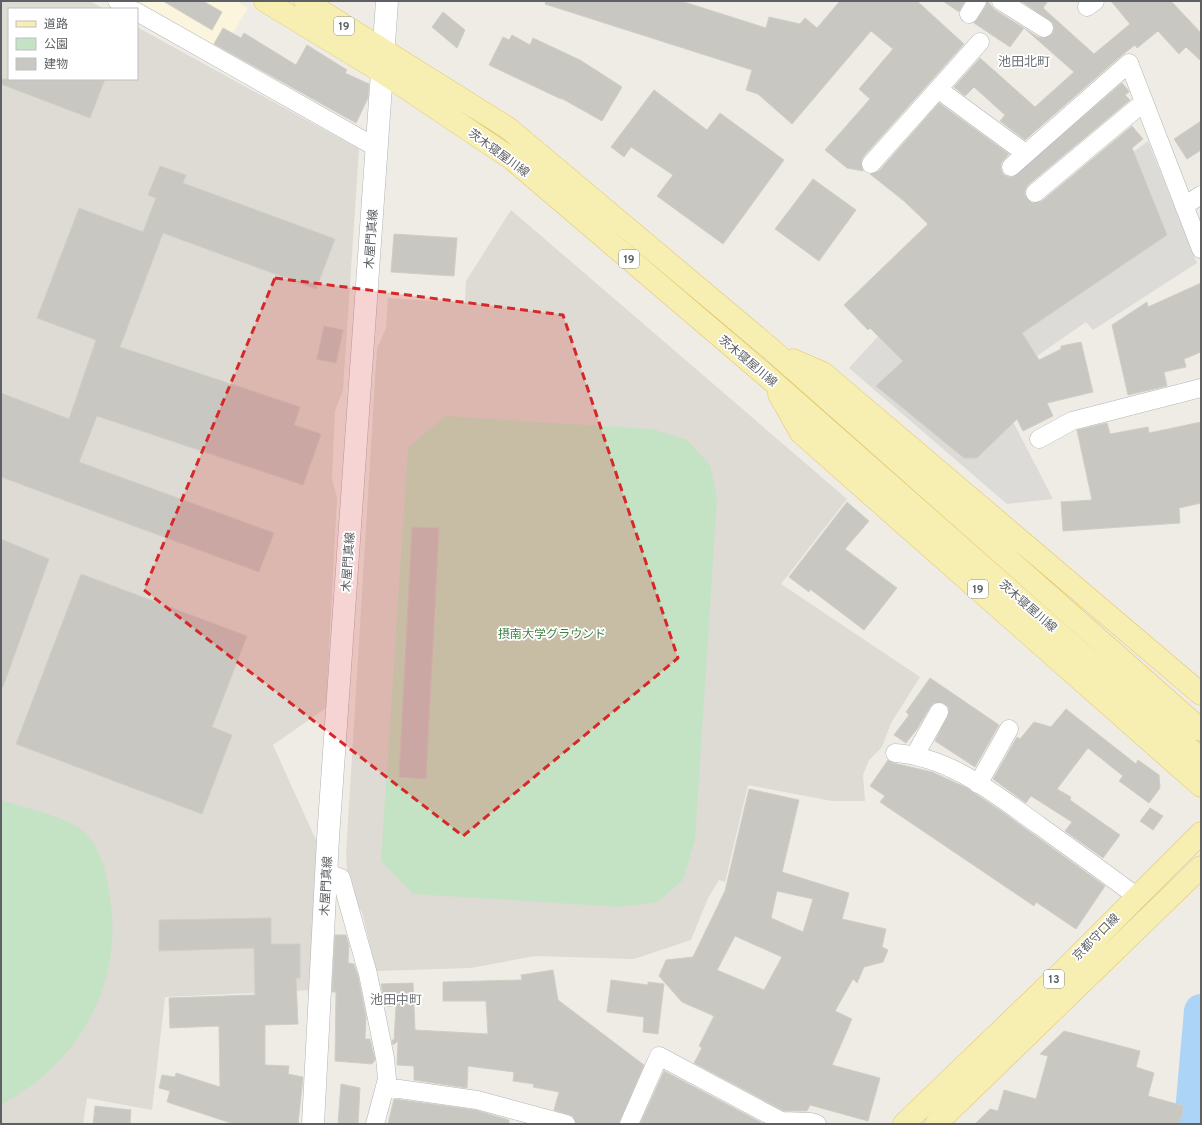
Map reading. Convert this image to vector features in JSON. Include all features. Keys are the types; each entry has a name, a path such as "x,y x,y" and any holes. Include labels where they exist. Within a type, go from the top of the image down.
{"main road":[{"name":"茨木寝屋川線","path":"265,1 382,72 512,159 770,379 1201,759"},
{"name":"茨木寝屋川線","path":"305,1 508,128 770,349 1201,730"},
{"name":"木屋門真線","path":"313,1124 326,872 387,1"},
{"name":"19","path":"770,349 823,373 1201,694"},
{"name":"19","path":"770,379 801,433 1201,786"},
{"name":"京都守口線","path":"904,1124 1064,969 1201,833"},
{"name":"京都守口線","path":"936,1124 1200,871"}],"street":[{"path":"117,1 129,8"},
{"path":"1001,1 1044,28"},
{"path":"138,13 377,148"},
{"path":"871,164 980,42"},
{"path":"1011,167 1025,153 1129,63 1201,249"},
{"path":"938,89 1025,153"},
{"path":"1035,193 1144,102"},
{"path":"1184,206 1201,195"},
{"path":"1039,439 1072,421 1201,388"},
{"path":"915,755 939,712"},
{"path":"978,784 1009,729"},
{"path":"895,753 915,755 945,765 978,784 1136,896"},
{"path":"326,872 341,878 368,974 385,1058 387,1079 390,1087 375,1124"},
{"path":"630,1124 659,1056 781,1121 811,1122 817,1124"},
{"path":"390,1087 477,1100 566,1124"}],"highlighted area":[{"path":"275,278 563,315 678,658 463,836 144,590"}],"shaded area":[{"path":"1,1 90,1 102,8 8,8 8,80 138,80 138,28 359,149 343,390 335,411 332,478 337,498 326,708 273,745 320,849 313,990 165,997 152,1110 87,1098 83,1124 1,1124"},
{"path":"127,1 236,1 248,8 220,54"},
{"path":"1148,141 1197,263 1093,330 1086,322 1024,365 1009,414 1053,499 1007,504 849,368 957,250 927,225 972,170 1032,228"},
{"path":"511,210 847,499 781,584 920,677 891,723 882,747 869,760 863,775 865,801 832,801 748,785 725,882 719,880 708,898 691,940 634,959 535,956 471,968 376,971 362,912 353,901 348,885 346,854 377,348 386,328 388,298 465,303 466,281"}],"green space":[{"name":"摂南大学グラウンド","path":"445,416 651,429 687,440 710,465 717,498 695,840 683,880 657,902 620,907 413,894 381,861 408,447"},
{"path":"1,800 66,821 83,831 89,838 99,853 105,870 110,897 112,930 110,961 102,991 90,1019 73,1044 52,1067 28,1088 1,1105"}],"building":[{"path":"163,1 203,1 222,12 212,30"},
{"path":"546,1 681,1 766,28 769,17 800,24 805,18 817,28 840,1 917,1 964,44 863,157 861,162 863,171 847,168 825,150 870,99 859,89 893,49 871,31 792,124 758,94 746,90 752,70 545,4"},
{"path":"943,1 965,1 959,12"},
{"path":"987,1 995,10 1024,28 1010,47 974,23 986,6"},
{"path":"1021,1 1048,1 1043,8 1094,54 1130,24 1111,1 1171,1 1201,33 1201,61 1186,47 1179,54 1158,31 1137,48 1135,45 1122,55 1025,140 1000,121 1005,115 974,87 965,96 954,87 980,58 1035,107 1074,72 1025,29 1038,37 1044,38 1053,33 1053,23"},
{"path":"443,12 465,30 457,48 432,27"},
{"path":"223,28 241,38 244,33 296,65 307,45 347,70 345,73 369,84 368,98 356,123 214,44"},
{"path":"512,35 530,45 533,38 580,60 622,87 602,121 561,98 489,65 503,37 509,40"},
{"path":"1,79 105,80 90,118 1,84"},
{"path":"1122,83 1129,92 1125,95 1130,100 1028,185 1025,190 1025,195 1032,203 1042,201 1132,126 1143,139 1132,148 1167,235 1022,333 1039,360 1061,349 1061,346 1081,342 1093,392 1047,403 1053,416 1023,431 1017,419 977,458 964,458 876,386 903,361 870,328 868,330 844,305 928,224 904,201 870,174 879,171 939,103 1009,154 1001,163 1001,169 1003,174 1008,177 1013,177"},
{"path":"654,90 707,130 720,113 784,160 723,244 657,196 673,175 631,147 624,157 611,147"},
{"path":"1201,121 1201,150 1187,159 1174,139"},
{"path":"160,166 186,175 183,183 335,239 316,289 163,233 120,347 300,407 294,425 321,434 303,485 97,416 79,462 274,533 259,572 1,477 1,393 69,419 96,340 37,318 79,208 143,232 156,198 148,195"},
{"path":"813,179 856,210 819,261 775,229"},
{"path":"394,234 457,238 454,276 391,272"},
{"path":"1201,283 1201,352 1184,359 1186,367 1164,372 1167,386 1128,395 1112,325 1147,302 1148,307"},
{"path":"324,326 343,330 336,363 317,359"},
{"path":"1201,422 1201,503 1179,508 1180,523 1063,531 1061,502 1092,500 1077,430 1107,423 1110,434 1148,427 1149,433"},
{"path":"847,502 869,521 845,549 897,588 864,630 810,589 809,592 789,577"},
{"path":"412,527 439,528 426,779 399,777"},
{"path":"1,539 49,559 3,687 1,687"},
{"path":"81,574 247,636 212,727 232,735 202,814 16,744"},
{"path":"930,678 999,725 975,767 935,741 949,712 948,707 944,703 934,703 930,707 917,729 906,743 894,735 909,715 906,712"},
{"path":"1066,709 1136,764 1138,760 1159,775 1160,788 1149,803 1119,781 1123,776 1088,748 1057,789 1071,797 1070,800 1120,835 1103,858 1065,831 1072,822 1031,796 1026,803 993,779 1017,737 1020,739 1034,722 1051,727"},
{"path":"888,760 893,763 932,772 967,788 1105,886 1076,929 1036,902 1034,906 880,802 885,796 870,786"},
{"path":"749,789 799,800 782,872 849,893 842,919 886,929 882,947 888,950 883,962 864,967 857,983 853,979 835,1011 852,1019 832,1065 880,1078 868,1121 810,1105 807,1111 784,1111 694,1063 702,1048 699,1046 714,1016 682,1002 659,976 666,960 693,957 725,891","holes":["777,891 813,899 803,932 771,918","735,936 782,957 764,990 717,970"]},
{"path":"1150,808 1163,816 1153,830 1140,821"},
{"path":"271,918 271,944 300,944 300,978 296,978 298,1024 265,1025 265,1065 289,1066 288,1074 303,1077 298,1124 234,1124 167,1102 170,1091 159,1088 162,1075 175,1077 176,1073 220,1087 219,1026 170,1028 169,998 255,995 254,948 159,951 159,920"},
{"path":"335,935 346,935 349,945 348,963 354,964 358,976 366,1017 365,1039 370,1039 375,1060 372,1064 335,1061 336,992 332,992"},
{"path":"553,970 558,1000 644,1065 619,1124 576,1124 573,1116 554,1110 559,1092 533,1087 534,1084 513,1081 514,1072 468,1066 467,1088 414,1080 414,1066 397,1065 398,1041 393,1045 392,1040 394,1040 396,1006 385,1006 381,984 413,983 415,1030 488,1034 486,1001 443,1001 443,982 522,980 521,975"},
{"path":"611,980 648,985 648,982 664,984 658,1034 643,1032 644,1017 607,1012"},
{"path":"1064,1031 1140,1051 1136,1067 1154,1073 1148,1096 1184,1106 1179,1124 975,1124 990,1109 998,1111 1004,1090 1036,1099 1048,1056 1040,1054"},
{"path":"664,1071 764,1124 640,1124"},
{"path":"341,1084 360,1088 358,1124 338,1124"},
{"path":"394,1099 475,1110 509,1120 509,1124 388,1124"},
{"path":"95,1106 131,1110 130,1124 93,1124"}],"waterway":[{"path":"1191,1124 1201,1011"}],"district":[{"name":"池田北町","path":"1024,61"},
{"name":"池田中町","path":"396,999"}]}
